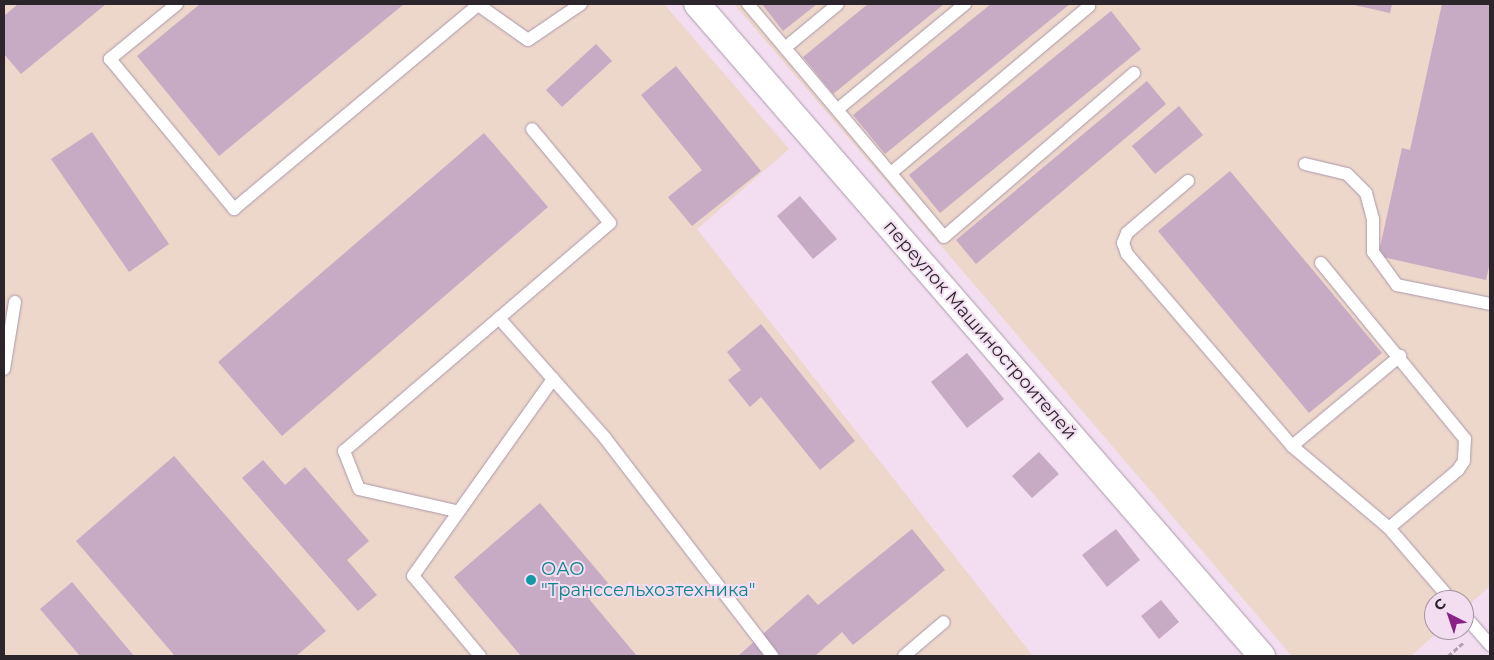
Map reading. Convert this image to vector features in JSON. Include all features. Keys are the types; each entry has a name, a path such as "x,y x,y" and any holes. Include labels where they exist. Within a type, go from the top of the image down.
{"street":[{"name":"переулок Машиностроителей","path":"703,6 1262,656"}],"lane":[{"path":"177,4 110,59 234,209 478,4 528,40 581,4"},
{"path":"748,4 944,237 1134,73"},
{"path":"786,47 838,4"},
{"path":"838,109 965,4"},
{"path":"891,173 1089,6"},
{"path":"456,511 359,489 344,451 610,223 532,129"},
{"path":"1305,164 1347,174 1366,193 1373,219 1373,252 1397,285 1490,304"},
{"path":"1188,182 1127,234 1124,249 1292,446 1389,528 1442,590"},
{"path":"1320,263 1462,429 1466,450 1458,470 1389,528"},
{"path":"4,369 15,302"},
{"path":"499,318 606,438 772,656"},
{"path":"1292,446 1400,356"},
{"path":"480,656 413,576 456,511 553,379"},
{"path":"904,656 944,622"},
{"path":"1474,627 1490,645"}],"shaded area":[{"path":"4,4 664,4 789,149 697,229 1033,656 4,656"},
{"path":"734,4 1490,4 1490,586 1474,600 1474,590 1424,590 1424,640 1429,640 1411,656 1292,656"}],"building":[{"path":"18,4 106,4 21,74 4,54 4,16"},
{"path":"200,4 404,4 219,156 137,56"},
{"path":"762,4 817,4 783,31"},
{"path":"868,4 944,4 833,94 803,57"},
{"path":"991,4 1070,4 885,154 853,115"},
{"path":"1350,4 1392,4 1390,13"},
{"path":"1442,4 1490,4 1490,262 1486,280 1378,256 1402,148 1410,150"},
{"path":"1111,11 1141,49 940,213 909,175"},
{"path":"596,44 612,61 562,107 546,90"},
{"path":"676,66 761,171 692,226 668,197 702,170 641,95"},
{"path":"1147,81 1166,104 976,264 956,240"},
{"path":"1179,106 1203,135 1155,174 1132,146"},
{"path":"92,132 169,244 129,272 51,159"},
{"path":"484,133 548,207 282,436 218,362"},
{"path":"1230,171 1382,353 1309,413 1158,231"},
{"path":"800,196 837,239 813,259 777,216"},
{"path":"761,324 855,441 820,470 761,397 750,407 728,380 741,370 727,352"},
{"path":"967,353 1004,399 967,428 931,382"},
{"path":"1039,452 1059,474 1032,498 1012,476"},
{"path":"174,456 326,631 296,656 175,656 76,541"},
{"path":"263,460 285,485 305,467 369,541 347,560 377,595 358,611 242,478"},
{"name":"ОАО \"Транссельхозтехника\"","path":"540,503 608,583 589,599 637,656 521,656 454,577"},
{"path":"912,529 945,570 853,645 842,632 815,656 738,656 808,594 818,605"},
{"path":"1116,529 1140,560 1107,587 1082,555"},
{"path":"72,582 134,656 80,656 40,609"},
{"path":"1161,600 1179,622 1159,639 1141,616"}],"place":[{"name":"ОАО \"Транссельхозтехника\"","path":"531,580"}]}
